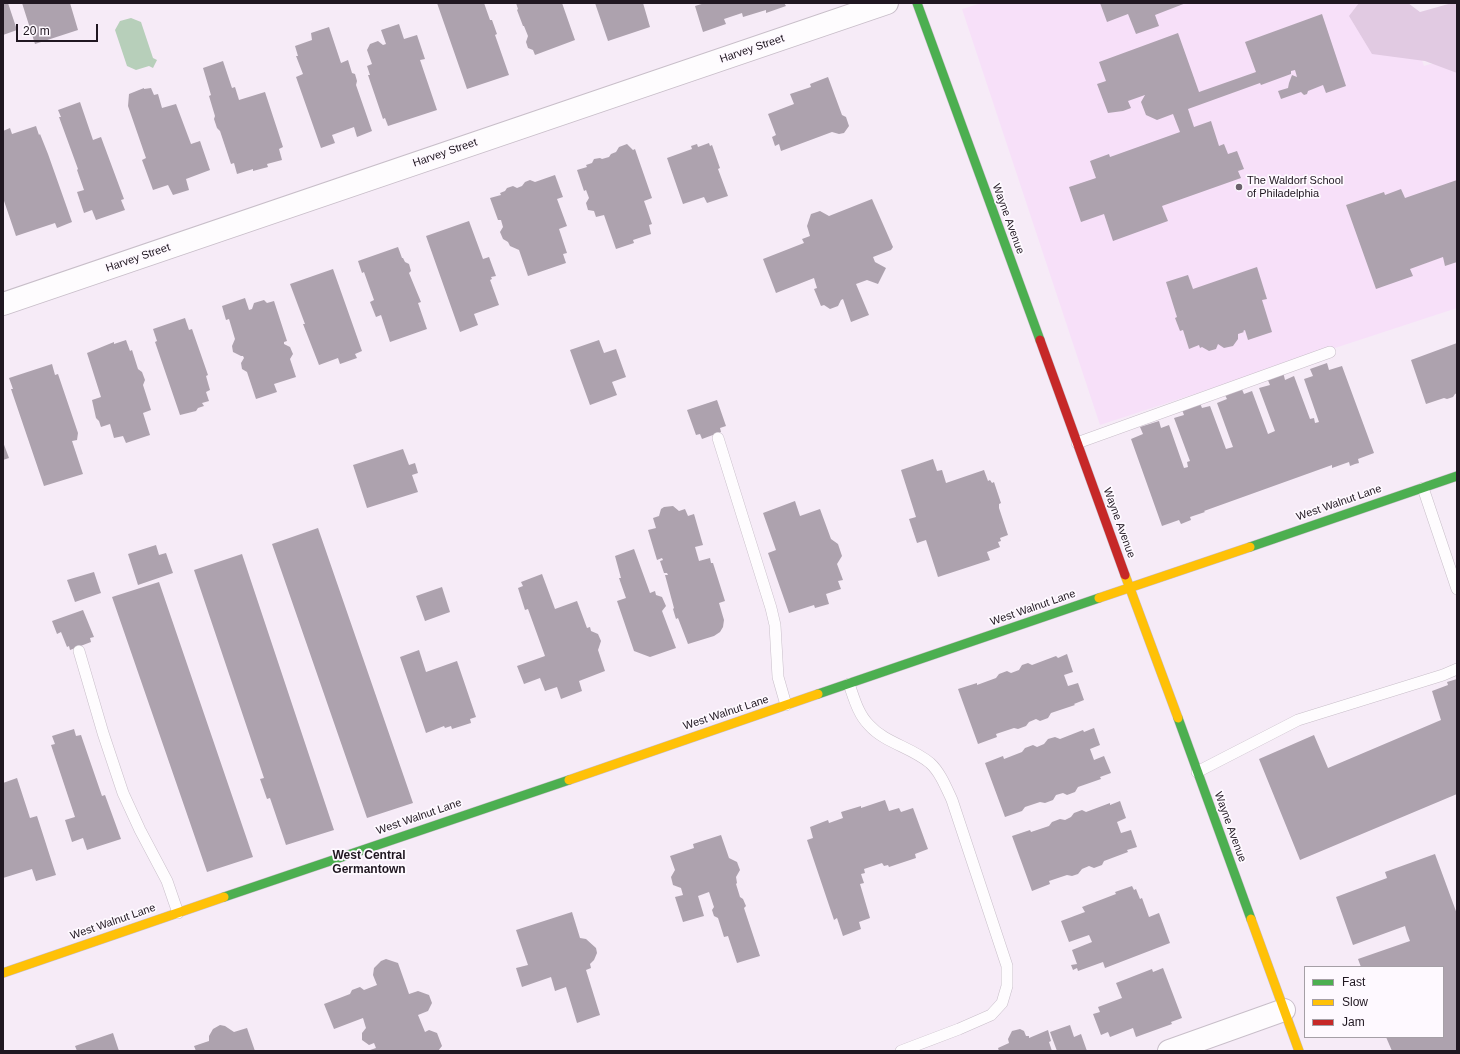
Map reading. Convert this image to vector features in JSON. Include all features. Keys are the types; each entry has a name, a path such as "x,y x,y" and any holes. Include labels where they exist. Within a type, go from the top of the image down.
{"street":[{"name":"Harvey Street","path":"3,304 887,3"},
{"name":"Wayne Avenue","path":"917,3 1299,1051"},
{"name":"West Walnut Lane","path":"3,972 1457,476"},
{"path":"1169,1051 1284,1010"}],"lane":[{"path":"1077,443 1330,352"},
{"path":"718,438 772,608 775,625 778,677 786,706"},
{"path":"1423,488 1457,589"},
{"path":"79,651 103,733 123,793 167,882 178,913"},
{"path":"1197,772 1298,720 1443,675 1457,669"},
{"path":"849,684 860,714 869,726 881,735 930,763 942,778 957,814 1007,966 1007,986 1002,1003 991,1015 959,1030 901,1051"}],"shaded area":[{"name":"The Waldorf School of Philadelphia","path":"982,3 1403,3 1424,66 1457,56 1457,308 1100,425 962,9"},
{"path":"1359,3 1408,3 1420,12 1457,3 1457,73 1425,61 1372,54 1349,16"},
{"path":"131,18 141,22 153,58 157,60 153,68 149,66 136,70 127,66 115,30 120,21"}],"building":[{"path":"3,3 8,3 17,30 3,35"},
{"path":"22,3 70,3 78,30 35,44"},
{"path":"437,3 484,3 497,34 495,35 509,75 467,89"},
{"path":"516,3 562,3 575,40 535,55 533,50 528,48 526,42 528,36 517,10"},
{"path":"595,3 643,3 650,27 608,41"},
{"path":"705,3 784,3 786,6 766,13 766,10 743,17 742,13 724,19 726,24 703,32 695,6"},
{"path":"1100,3 1186,3 1155,15 1159,26 1136,34 1128,14 1107,22"},
{"path":"1322,14 1346,86 1326,93 1323,85 1308,91 1307,94 1304,95 1301,92 1281,99 1278,91 1288,88 1292,75 1297,77 1295,70 1291,71 1291,74 1261,85 1260,83 1188,109 1194,127 1211,121 1219,146 1224,144 1228,154 1237,151 1244,169 1238,171 1241,178 1162,206 1168,221 1113,241 1104,214 1081,222 1069,187 1096,178 1090,161 1109,154 1110,157 1180,132 1173,114 1157,120 1146,115 1141,102 1145,95 1128,101 1131,108 1123,111 1108,113 1097,84 1106,81 1099,62 1178,33 1199,92 1256,72 1245,42"},
{"path":"399,24 404,39 417,35 425,59 420,60 437,110 388,126 385,118 383,119 368,75 370,75 367,66 372,64 367,50 370,44 378,41 383,45 386,44 381,30"},
{"path":"329,27 341,63 348,60 352,73 355,74 357,81 356,85 372,131 357,137 354,127 332,135 335,143 321,148 296,77 303,74 296,56 298,56 295,46 312,40 311,33"},
{"path":"223,61 232,88 235,87 239,100 265,92 283,147 279,149 282,160 267,164 268,167 253,171 253,169 237,174 234,163 231,164 220,131 217,128 214,119 215,116 209,96 211,95 203,68"},
{"path":"828,77 842,115 846,117 849,126 844,133 839,134 832,132 781,151 779,144 775,146 772,137 776,135 768,114 794,104 790,94 811,87 810,84"},
{"path":"144,88 151,88 154,95 158,94 162,108 176,104 191,144 200,141 210,170 186,179 189,190 173,195 168,185 153,190 142,160 146,158 128,106 129,94"},
{"path":"80,102 93,140 101,137 124,199 121,200 125,210 96,220 92,210 84,213 77,192 84,190 59,117 61,117 58,110"},
{"path":"36,126 48,154 72,222 57,228 55,223 16,236 3,198 3,131 10,128 12,134"},
{"path":"709,143 710,146 712,145 720,168 718,169 728,196 707,203 704,197 683,204 667,158 692,149 691,146 697,144 698,147"},
{"path":"627,144 633,150 635,149 652,198 644,201 652,224 649,225 651,234 633,240 634,243 616,249 604,215 596,217 594,211 588,210 586,203 589,198 586,190 584,191 577,170 587,167 586,165 592,163 594,159 609,157 611,154 616,152 619,147"},
{"path":"555,175 563,197 557,199 567,226 559,229 567,253 563,254 566,263 528,276 519,250 510,246 508,242 503,239 500,232 503,227 501,220 498,220 490,198 501,195 500,193 505,191 507,188 513,186 517,188 530,180 535,182"},
{"path":"1457,180 1457,262 1445,266 1443,257 1410,269 1413,276 1376,289 1346,205 1384,192 1385,195 1401,189 1405,198"},
{"path":"872,199 893,247 891,250 873,257 875,262 886,268 878,284 867,280 856,284 869,315 851,322 843,299 838,306 830,309 824,305 821,306 814,289 817,288 814,278 776,293 763,259 804,243 802,239 810,236 807,226 811,214 820,211 829,216"},
{"path":"469,221 483,259 489,257 496,276 491,277 492,279 490,280 499,305 474,314 478,325 460,332 426,236"},
{"path":"398,247 402,258 409,264 411,271 409,273 421,302 418,303 427,329 390,342 381,315 376,317 370,302 374,300 364,272 362,273 358,261"},
{"path":"1257,267 1267,299 1262,300 1272,332 1248,340 1245,330 1243,331 1244,332 1238,334 1238,339 1233,346 1224,348 1218,344 1216,349 1209,351 1202,347 1200,348 1199,345 1189,349 1183,330 1180,331 1175,318 1177,317 1166,282 1188,275 1193,289"},
{"path":"333,269 362,351 355,354 357,358 340,364 338,358 319,365 303,324 305,324 290,284"},
{"path":"245,298 249,310 252,309 254,303 264,300 267,303 274,301 287,341 284,342 284,344 290,347 293,354 290,359 296,377 274,384 277,392 256,399 247,372 242,369 241,363 244,358 243,356 233,352 232,346 235,339 229,319 226,320 222,306"},
{"path":"185,318 189,330 192,329 208,375 206,376 210,390 206,392 209,401 202,403 204,406 198,408 196,411 180,415 155,342 157,341 153,329"},
{"path":"126,340 130,351 132,350 138,369 142,372 145,380 143,385 151,410 143,413 150,435 126,443 123,436 114,438 110,424 101,427 96,418 92,400 101,397 87,353 114,342 114,344"},
{"path":"599,340 604,353 616,349 626,377 612,382 617,395 590,405 570,350"},
{"path":"1457,343 1457,393 1453,397 1447,399 1444,398 1426,404 1411,360"},
{"path":"1327,363 1329,370 1342,366 1374,453 1358,459 1359,463 1350,466 1349,462 1332,468 1332,465 1204,511 1205,512 1190,517 1191,520 1181,524 1179,520 1162,526 1131,439 1143,434 1140,427 1159,421 1161,428 1169,425 1184,468 1188,467 1187,462 1190,461 1174,418 1184,415 1181,407 1199,401 1202,408 1210,406 1226,449 1233,447 1217,403 1227,399 1224,393 1241,387 1244,394 1252,391 1268,434 1275,431 1259,388 1270,385 1267,378 1283,372 1285,380 1294,376 1310,419 1314,418 1315,423 1319,422 1304,379 1313,376 1310,369"},
{"path":"52,364 55,375 58,374 78,433 77,440 72,441 83,474 44,486 11,389 13,389 9,378"},
{"path":"717,400 726,426 720,428 721,432 702,439 700,434 696,435 687,410"},
{"path":"3,442 9,458 3,460"},
{"path":"403,449 409,465 415,463 418,473 412,475 418,492 367,508 353,465"},
{"path":"933,459 937,471 942,470 946,483 984,470 988,481 990,480 992,483 994,482 1001,503 999,504 999,508 1008,535 1000,538 1001,541 998,542 1000,547 987,552 990,560 938,577 926,540 917,543 909,519 916,517 901,470"},
{"path":"795,501 800,516 820,509 831,539 838,544 842,556 837,564 843,580 838,581 841,589 826,594 829,604 815,608 814,605 789,613 768,553 776,550 763,513"},
{"path":"673,506 679,511 685,509 688,516 694,514 703,545 695,547 699,561 710,558 725,601 719,603 724,620 723,627 720,632 714,636 688,644 673,609 674,608 665,575 668,575 667,573 664,573 660,561 663,560 662,558 657,560 648,530 656,528 653,518 659,516 661,509 664,507"},
{"path":"318,528 413,803 367,818 272,544"},
{"path":"156,545 159,555 166,553 173,573 138,585 128,554"},
{"path":"634,549 650,593 655,591 656,595 662,597 666,606 662,611 676,648 650,657 634,651 617,601 626,598 619,578 621,578 615,556"},
{"path":"242,554 334,830 286,845 270,798 267,799 260,779 264,778 194,570"},
{"path":"94,572 101,593 75,602 67,580"},
{"path":"542,574 555,609 577,601 587,628 590,627 591,631 598,634 601,641 598,650 605,671 579,681 582,691 561,699 557,687 545,691 540,678 524,684 517,666 545,656 528,609 525,610 518,588 523,586 521,582"},
{"path":"159,582 253,857 207,872 112,597"},
{"path":"442,587 450,612 425,621 416,596"},
{"path":"83,610 94,637 90,638 91,642 70,650 69,646 67,647 61,632 57,634 52,621"},
{"path":"419,650 426,672 457,661 476,717 470,719 471,723 452,729 451,726 445,728 444,726 426,733 400,657"},
{"path":"1067,654 1073,672 1064,675 1068,686 1078,683 1084,700 1074,704 1075,705 1051,713 1048,718 1040,721 1036,719 1029,722 1026,726 996,734 997,737 978,744 958,689 977,683 977,685 996,678 999,674 1007,671 1011,673 1019,670 1022,665 1028,663 1032,665 1056,656 1058,658"},
{"path":"1457,679 1457,794 1300,860 1259,759 1314,735 1328,768 1441,720 1432,691 1448,685 1447,682"},
{"path":"1094,728 1100,745 1090,749 1094,760 1104,756 1111,773 1100,777 1101,779 1078,787 1075,792 1067,795 1063,793 1056,795 1053,800 1045,803 1040,802 1025,807 1022,811 1005,817 985,763 1003,756 1004,759 1022,752 1025,748 1033,745 1037,747 1044,744 1048,739 1055,737 1060,739 1083,730 1084,732"},
{"path":"74,729 76,736 81,735 102,796 105,795 121,839 87,850 83,838 72,842 65,820 75,817 51,745 55,744 52,736"},
{"path":"17,778 30,818 37,816 56,875 36,881 32,869 3,878 3,783"},
{"path":"885,800 889,811 899,808 901,812 913,808 928,849 915,854 916,858 889,867 888,865 884,866 882,863 864,869 865,873 861,874 864,883 860,884 870,918 859,922 861,929 843,936 837,918 834,920 807,840 813,838 810,827 828,820 829,823 843,818 841,812 861,806 861,808"},
{"path":"1120,801 1126,818 1117,822 1121,833 1131,830 1137,847 1104,861 1102,865 1094,868 1089,866 1082,869 1078,874 1072,876 1067,875 1049,881 1050,884 1032,891 1012,836 1049,826 1052,822 1060,819 1065,820 1071,817 1074,813 1082,810 1086,812"},
{"path":"721,835 729,858 737,862 740,870 736,877 736,884 740,897 743,899 746,906 744,908 760,956 737,963 728,936 724,937 718,918 714,916 712,910 714,907 709,892 698,896 704,916 683,922 675,897 683,895 681,888 673,885 671,877 675,870 670,856 694,848 693,844"},
{"path":"1435,854 1457,914 1457,1051 1392,1051 1386,1038 1444,1038 1444,966 1361,966 1358,959 1410,941 1405,926 1353,945 1336,897 1387,878 1385,872"},
{"path":"1132,886 1134,890 1136,889 1140,899 1142,898 1149,917 1159,913 1170,943 1105,968 1103,962 1078,971 1077,968 1073,970 1071,965 1077,964 1072,950 1092,942 1089,935 1069,942 1061,921 1085,912 1082,907"},
{"path":"572,912 580,938 586,939 596,948 597,953 594,960 590,964 591,968 586,970 600,1015 577,1023 566,987 555,991 551,977 522,987 516,968 528,965 516,930"},
{"path":"386,959 398,963 409,994 418,991 429,995 432,1003 428,1011 418,1015 425,1032 429,1030 437,1033 442,1046 438,1051 367,1051 376,1048 374,1043 369,1045 362,1040 362,1033 366,1028 363,1018 334,1029 324,1004 350,994 352,990 360,987 364,990 377,985 373,975 374,968 381,961"},
{"path":"1163,968 1182,1018 1171,1022 1172,1024 1136,1037 1133,1028 1110,1037 1108,1032 1101,1035 1093,1014 1100,1012 1098,1007 1122,998 1116,983 1152,969 1153,972"},
{"path":"220,1025 225,1026 234,1032 247,1028 255,1051 196,1051 194,1046 209,1041 209,1036 213,1029"},
{"path":"1070,1025 1074,1037 1081,1034 1087,1051 1057,1051 1050,1032"},
{"path":"1020,1029 1024,1031 1026,1036 1029,1036 1029,1038 1048,1030 1051,1041 1049,1042 1052,1051 999,1051 998,1048 1009,1043 1008,1039 1012,1031"},
{"path":"113,1033 119,1051 77,1051 75,1046"}],"traffic: fast":[{"path":"917,3 1040,340"},
{"path":"1250,547 1457,476"},
{"path":"818,694 1099,598"},
{"path":"1178,718 1251,919"},
{"path":"224,897 569,780"}],"traffic: slow":[{"path":"1099,598 1250,547"},
{"path":"1125,575 1178,718"},
{"path":"569,780 818,694"},
{"path":"3,973 224,897"},
{"path":"1251,919 1299,1051"}],"traffic: jam":[{"path":"1040,340 1125,575"}],"place":[{"name":"The Waldorf School of Philadelphia","path":"1239,187"}],"district":[{"name":"West Central Germantown","path":"369,863"}]}
